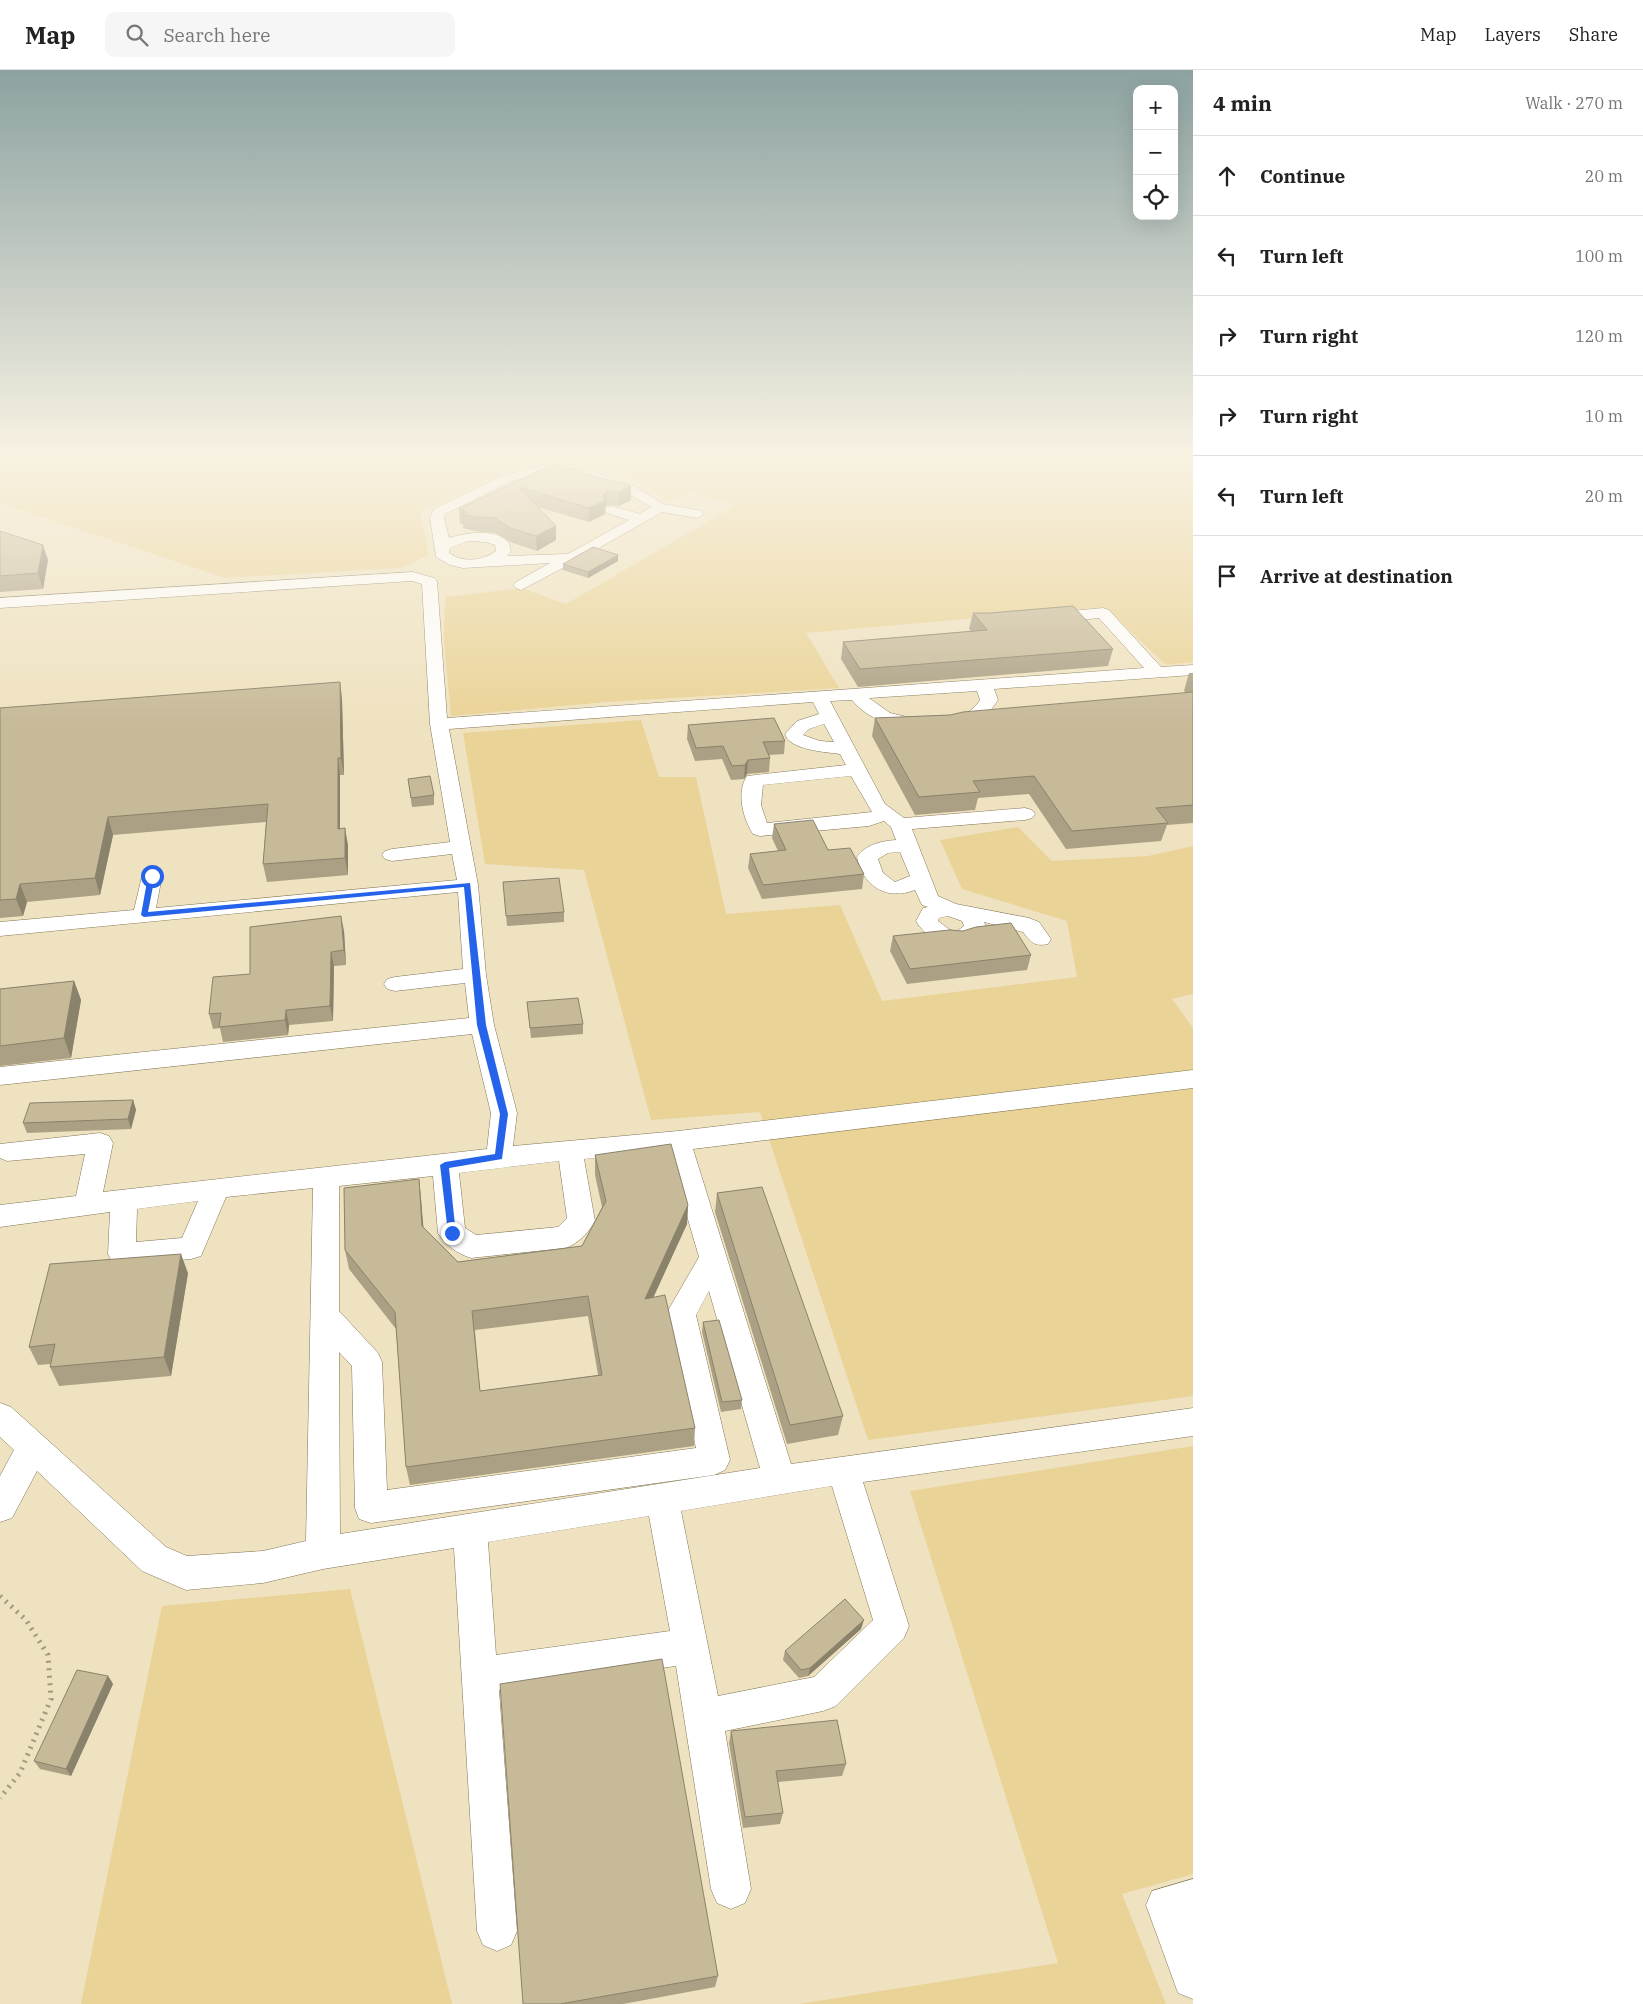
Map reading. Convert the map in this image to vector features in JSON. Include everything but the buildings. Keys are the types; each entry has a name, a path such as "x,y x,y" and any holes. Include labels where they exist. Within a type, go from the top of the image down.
{"lane":[{"path":"442,543 444,552 461,563"},
{"path":"457,543 444,552 421,578 439,724 468,885 475,975 482,1025 504,1114 499,1157"},
{"path":"483,562 500,556 504,552 500,543"},
{"path":"521,585 598,543"},
{"path":"0,602 421,578 461,563 571,558"},
{"path":"1035,619 1103,613 1156,672"},
{"path":"1075,615 1088,630"},
{"path":"439,724 1193,670"},
{"path":"857,695 867,706 888,718 915,725 941,726 969,720 978,714 989,700 984,685"},
{"path":"819,698 877,807 893,819 908,845 929,900 950,909 1021,923 1031,927 1040,939"},
{"path":"829,717 803,725 794,734 795,738 817,746 846,749"},
{"path":"857,770 754,780 751,805 760,830 870,820 1024,814"},
{"path":"908,845 882,847 867,857 868,864 882,884 893,889 906,888 921,878"},
{"path":"392,855 461,847"},
{"path":"144,915 152,876"},
{"path":"0,929 468,885"},
{"path":"395,984 475,975"},
{"path":"0,1076 482,1025"},
{"path":"0,1216 217,1188 445,1165 499,1157 678,1141 1193,1079"},
{"path":"678,1141 780,1480"},
{"path":"7,1151 100,1143 87,1205"},
{"path":"445,1165 452,1233 471,1247 565,1237 581,1221 570,1150"},
{"path":"323,1554 326,1177"},
{"path":"124,1201 122,1254 191,1248 217,1188"},
{"path":"325,1315 367,1362 371,1508 714,1460 681,1314 713,1257"},
{"path":"0,1417 154,1559 186,1572 264,1567 323,1554 662,1498 842,1470 1193,1422"},
{"path":"0,1476 32,1448"},
{"path":"0,1507 32,1448"},
{"path":"704,1717 823,1693 892,1626 842,1470"},
{"path":"662,1498 704,1717 731,1889"},
{"path":"470,1530 497,1931"},
{"path":"480,1675 691,1646"},
{"path":"1193,1899 1166,1905 1193,1978"}],"path":[{"path":"0,1596 26,1620 48,1655 51,1699 20,1773 0,1798"}],"shaded area":[{"path":"121,543 427,543 429,555 402,568 225,578"},
{"path":"670,543 1193,543 1193,662 1166,665 1105,607 806,633 839,688 607,702 451,716 444,641 445,597 522,588 566,604"},
{"path":"641,720 659,777 696,777 726,914 840,905 882,1001 1077,977 1067,921 962,889 940,840 1018,827 1052,861 1148,856 1193,846 1193,994 1172,999 1193,1028 1193,1396 868,1440 760,1112 651,1120 584,870 485,864 463,733"},
{"path":"1193,1446 1193,1874 1122,1894 1166,2004 799,2004 1058,1963 910,1491"},
{"path":"350,1589 452,2004 81,2004 162,1606"}],"route":[{"path":"152,876 144,915 468,885 475,975 482,1025 504,1114 499,1157 445,1165 452,1233"}]}
